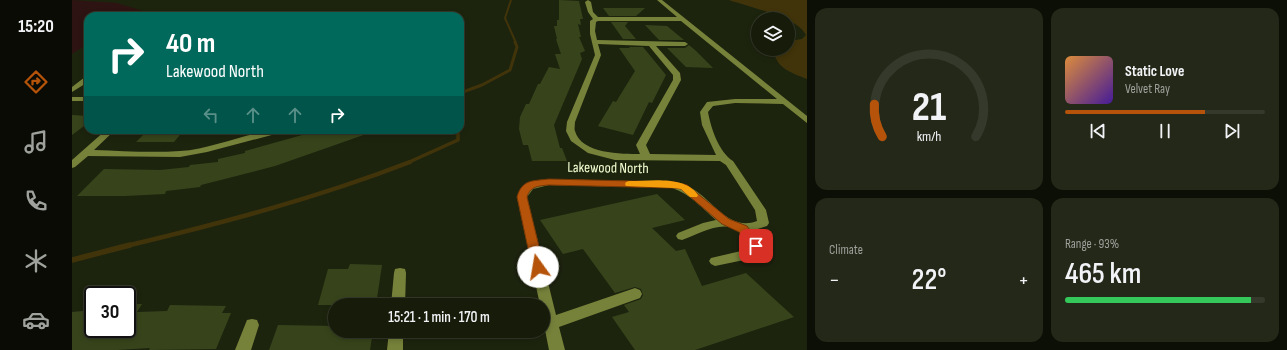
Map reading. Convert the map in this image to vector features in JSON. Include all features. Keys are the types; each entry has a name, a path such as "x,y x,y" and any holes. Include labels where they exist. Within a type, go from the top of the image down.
{"street":[{"path":"659,0 807,120"},
{"path":"588,2 592,16 597,19 682,19"},
{"path":"597,19 593,21 591,33 598,55 571,122 570,131 576,141 591,152 615,157 722,158 730,163 760,210 763,223 743,229 756,246 744,255 715,261"},
{"path":"595,42 685,44"},
{"path":"646,157 641,145 677,80 677,75 651,44"},
{"path":"72,90 84,82"},
{"path":"722,158 706,125 704,112 710,104 735,101 784,102"},
{"path":"72,165 106,134"},
{"path":"85,153 180,154 207,150 265,134"},
{"name":"Lakewood North","path":"557,350 522,197 524,190 530,184 549,182 674,185 684,187 725,222 743,229"},
{"path":"682,236 707,226 725,222"},
{"path":"398,298 400,272"},
{"path":"551,323 635,294"},
{"path":"243,350 252,325"},
{"path":"395,350 396,338"}],"shaded area":[{"path":"72,0 117,3 143,11 84,12 84,46 72,54"},
{"path":"729,0 807,0 807,79 786,70 782,67 775,56 795,56 795,40 802,39 806,35 795,24 795,12 769,12"}],"building":[{"path":"559,0 579,1 583,19 580,19 581,25 578,24 581,37 579,37 585,51 580,53 582,59 554,125 560,148 562,148 567,161 532,161 528,145 523,145 519,129 520,117 526,104 529,104 538,84 540,84 549,67 560,69 555,54 561,54 556,39 554,26 557,26 557,20 559,20"},
{"path":"603,8 645,8 636,16 609,16"},
{"path":"611,22 628,22 625,26 636,39 623,39"},
{"path":"645,25 667,26 684,40 659,40"},
{"path":"689,45 713,68 686,67 667,48 685,48"},
{"path":"629,47 643,47 666,75 652,103 649,102 633,135 598,126 613,101 616,102 635,71 619,48 630,48"},
{"path":"72,115 84,116 84,126 72,135"},
{"path":"144,134 181,134 174,142 136,142"},
{"path":"306,134 366,134 275,166 201,185 200,187 166,191 165,194 77,196 104,169 160,170 189,167 190,165 218,162 218,159 245,153 245,151"},
{"path":"657,194 685,220 652,228 676,251 685,249 702,286 746,273 794,317 695,350 635,350 612,317 629,312 624,305 641,299 643,295 641,289 635,287 615,293 583,249 563,254 540,220"},
{"path":"350,264 382,265 377,298 328,298 328,305 318,305 328,269 348,269"},
{"path":"136,304 142,304 137,312 167,311 170,305 226,306 222,313 231,313 216,349 149,350 150,348 72,350 72,312 84,311 84,338 136,338"},
{"path":"278,325 328,326 328,338 372,338 370,350 269,350"}],"waterway":[{"path":"511,0 505,18 516,43"},
{"path":"464,92 482,85 510,70 517,47 515,42"},
{"path":"407,163 458,140 458,134"},
{"path":"130,245 269,209 340,187 410,162"},
{"path":"72,260 130,245"},
{"path":"126,246 130,245"}],"slow traffic":[{"path":"629,184 674,185 684,187 693,195"}],"route":[{"path":"538,267 522,197 524,190 530,184 549,182 674,185 684,187 725,222 743,229 756,246"}]}
